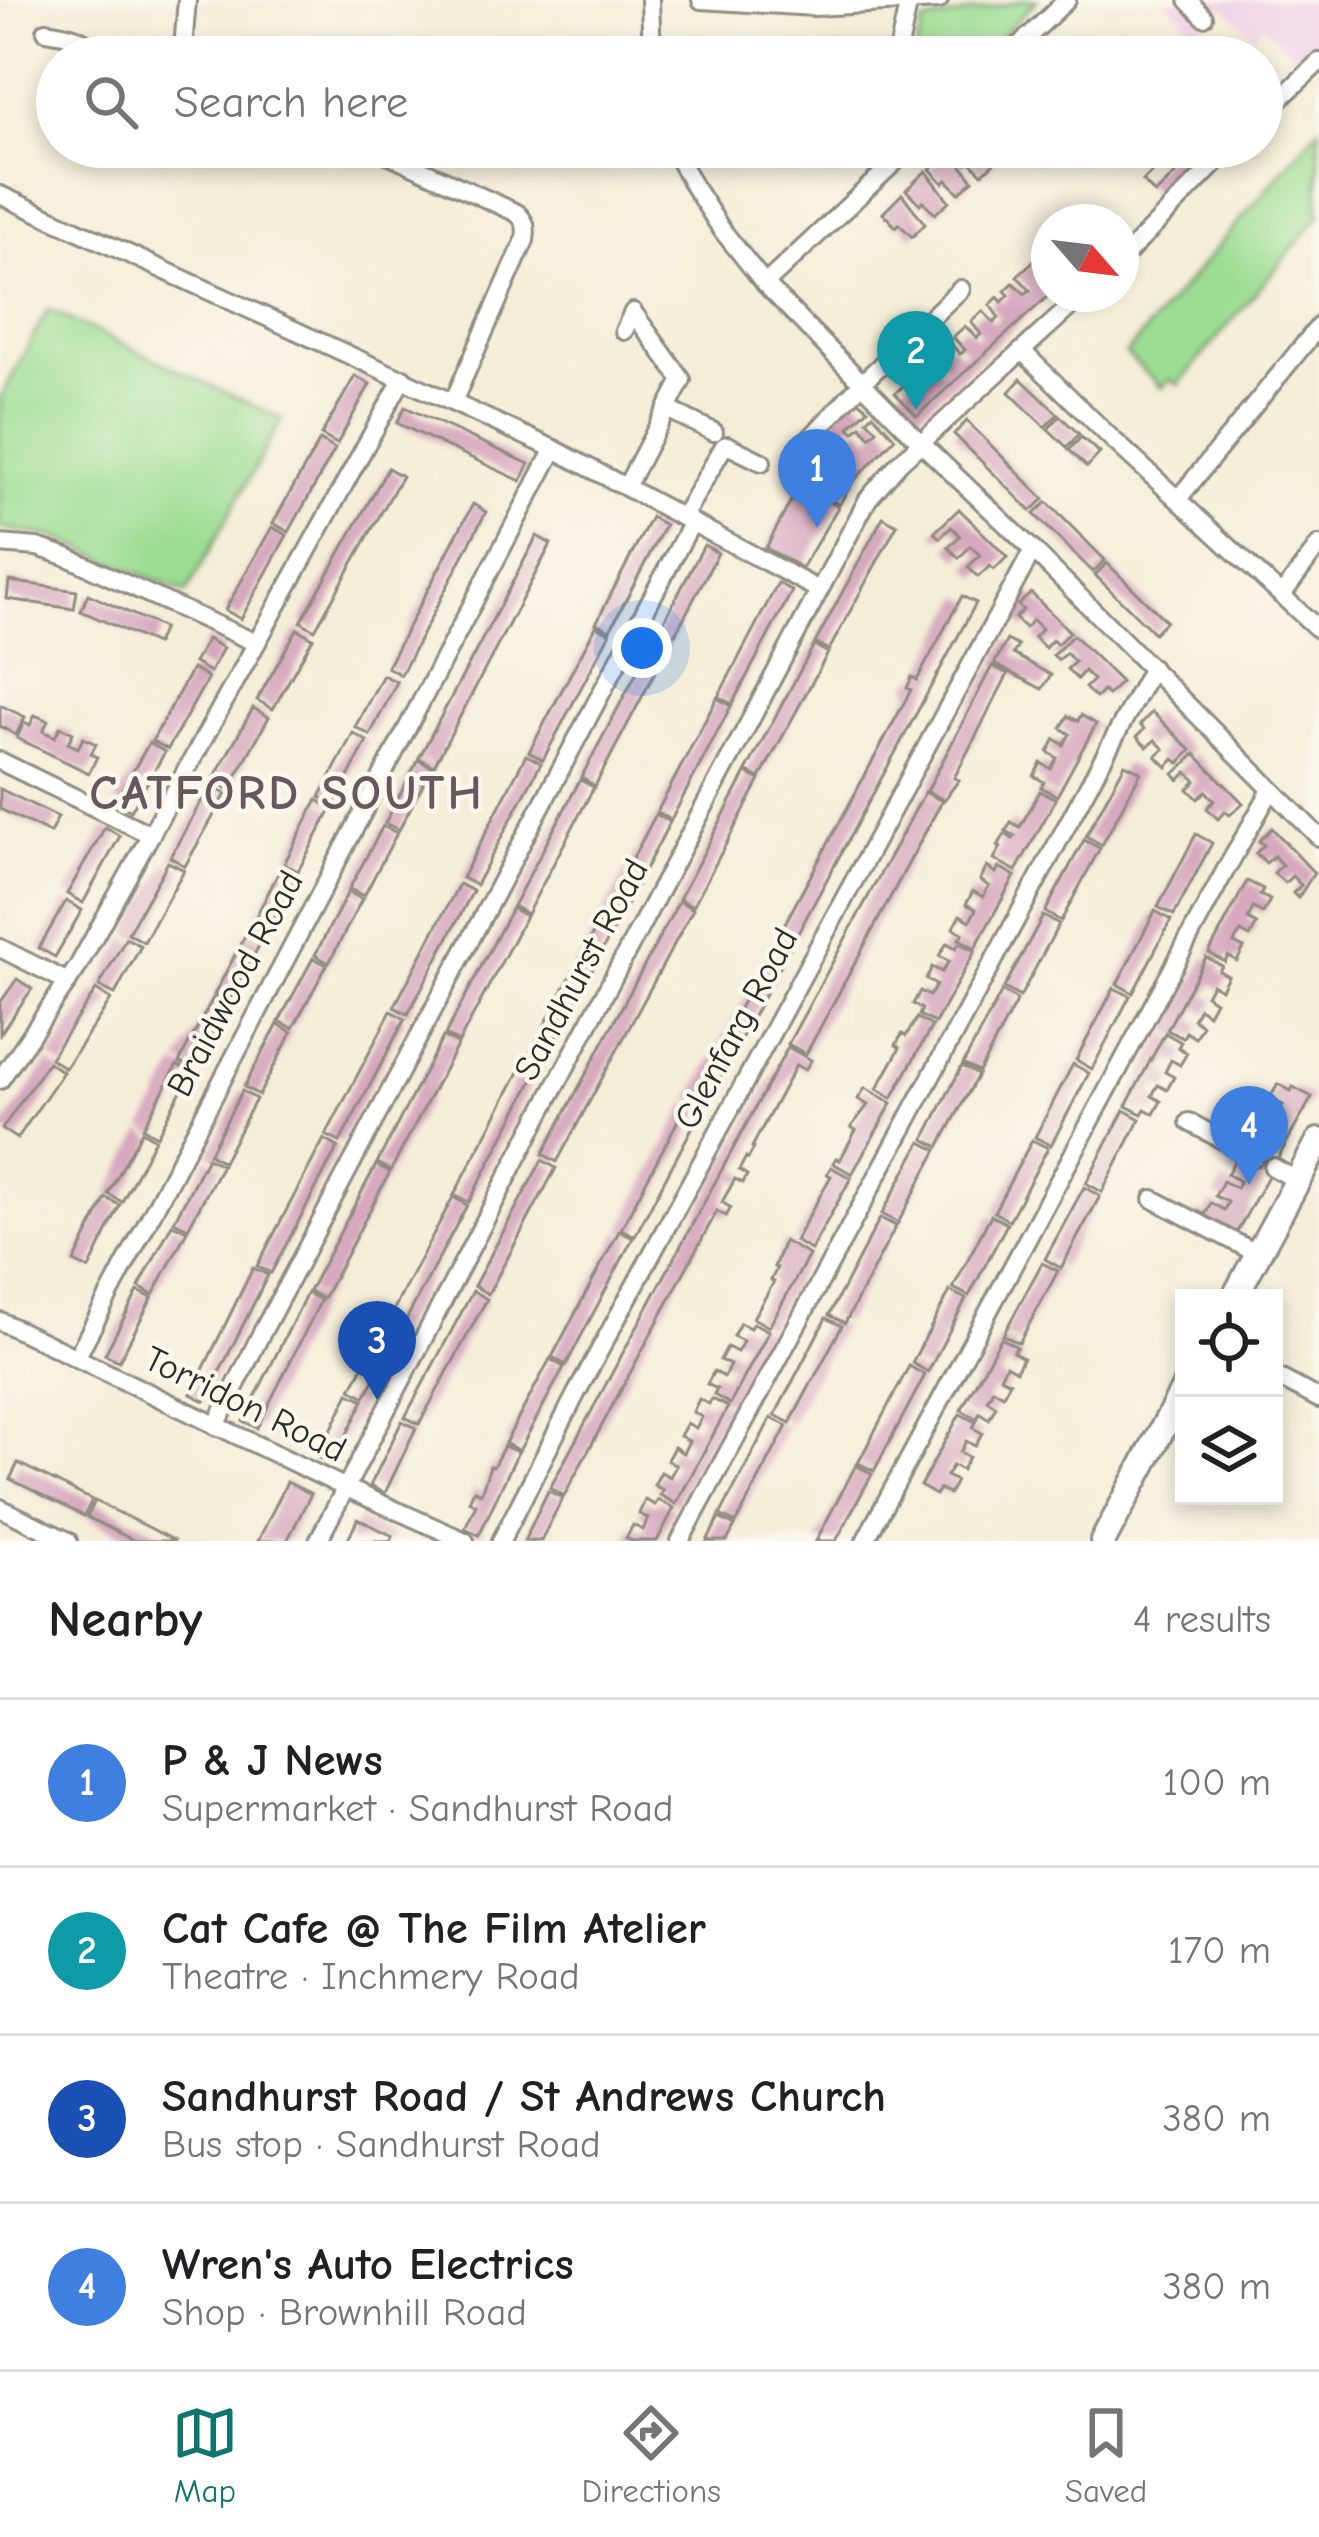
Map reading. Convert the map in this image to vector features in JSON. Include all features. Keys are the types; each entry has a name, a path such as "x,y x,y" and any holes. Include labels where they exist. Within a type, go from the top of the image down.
{"highway":[{"path":"1239,1289 1318,1144"},
{"path":"1102,1541 1179,1397"}],"street":[{"path":"184,36 187,0"},
{"path":"650,0 651,36"},
{"path":"700,0 814,8 939,0"},
{"path":"1029,36 1067,0"},
{"path":"1188,0 1204,17"},
{"path":"902,36 908,2"},
{"path":"46,31 73,36"},
{"path":"1283,96 1319,62"},
{"path":"417,168 517,213 527,228 453,402"},
{"path":"684,168 722,230 765,284 1319,837"},
{"path":"765,284 882,168"},
{"path":"1139,242 1206,168"},
{"path":"2,202 554,449 819,590"},
{"path":"801,448 961,289"},
{"path":"624,331 633,312 682,380 626,487"},
{"name":"Sandhurst Road","path":"318,1541 872,493 1064,312"},
{"path":"1178,499 1319,326"},
{"path":"1022,351 1319,630"},
{"path":"0,1080 68,982 403,378"},
{"path":"667,409 714,432"},
{"path":"216,1426 724,446 762,462"},
{"name":"Braidwood Road","path":"76,1358 554,449"},
{"path":"0,544 37,547 65,556 256,644"},
{"path":"1282,596 1319,545"},
{"name":"Glenfarg Road","path":"500,1541 1033,550"},
{"path":"680,1541 1152,668"},
{"path":"0,761 151,835"},
{"path":"865,1541 1271,790"},
{"path":"0,948 68,982"},
{"path":"1189,1122 1254,1157"},
{"path":"1273,1167 1298,1180"},
{"path":"1153,1199 1258,1254"},
{"name":"Torridon Road","path":"0,1321 465,1541"},
{"path":"1283,1380 1319,1400"},
{"path":"0,1508 68,1541"}],"shaded area":[{"path":"1166,0 1319,0 1319,44 1301,61 1283,44 1283,36 1275,36 1264,26 1253,36 1223,6 1196,32"}],"green space":[{"path":"1037,0 1002,36 920,36 924,23"},
{"path":"1319,128 1319,217 1178,385 1170,379 1162,388 1126,354"},
{"path":"48,309 282,419 186,593 54,537 0,528 0,399"}],"building":[{"path":"963,168 973,180 959,193 930,169"},
{"path":"1156,168 1182,168 1155,194 1143,181"},
{"path":"926,171 949,201 935,214 906,190"},
{"path":"902,194 925,224 912,237 883,213"},
{"path":"1031,263 1031,312 917,416 895,393 932,361 940,370 946,365 938,356 951,344 963,352 953,337 965,326 977,338 981,334 971,322 983,311 994,323 999,318 990,305 998,297 1002,302 1013,283 1025,294 1030,290 1017,276"},
{"path":"355,376 370,384 337,444 321,435"},
{"path":"1021,379 1058,414 1045,427 1009,392"},
{"path":"854,396 868,409 849,427 854,432 861,426 870,437 877,430 867,420 873,414 895,438 852,483 839,505 813,487 827,468 835,474 841,467 831,457 842,445 852,454 855,451 826,424"},
{"path":"405,407 529,464 521,481 397,423"},
{"path":"1060,416 1079,434 1067,447 1048,429"},
{"path":"967,421 1044,499 1031,511 954,434"},
{"path":"826,426 836,436 814,467 810,463 800,476 788,468"},
{"path":"1081,437 1100,453 1087,467 1069,450"},
{"path":"320,440 335,449 289,532 273,523"},
{"path":"388,468 402,476 315,630 301,622"},
{"path":"801,482 838,507 802,568 766,548"},
{"path":"1047,502 1105,560 1093,572 1034,514"},
{"path":"473,504 486,512 401,675 387,667"},
{"path":"959,509 1007,557 978,577 968,567 980,555 970,546 959,558 948,547 960,536 956,531 951,527 940,538 934,533"},
{"path":"651,517 665,525 610,630 596,623"},
{"path":"883,517 897,525 829,650 815,643"},
{"path":"272,527 287,535 241,619 225,610"},
{"path":"537,536 551,544 434,766 419,758"},
{"path":"704,545 718,553 595,786 581,778"},
{"path":"1107,563 1166,621 1154,633 1095,575"},
{"path":"9,581 77,591 74,609 7,599"},
{"path":"778,583 792,591 732,704 718,697"},
{"path":"1031,593 1070,632 1057,644 1052,640 1045,648 1034,637 1042,629 1033,620 1025,628 1015,618 1023,610 1018,605"},
{"path":"88,594 163,628 156,644 81,611"},
{"path":"962,596 976,603 704,1107 690,1099 911,690 907,688 912,677 917,680"},
{"path":"596,626 610,633 543,760 529,752"},
{"path":"297,629 313,638 273,709 257,700"},
{"path":"1073,635 1121,682 1108,695 1103,691 1096,698 1085,688 1093,680 1084,671 1077,679 1067,669 1075,662 1066,653 1058,660 1053,655"},
{"path":"207,639 223,648 210,672 194,663"},
{"path":"1007,640 1018,646 1013,654 1051,675 1042,689 994,664"},
{"path":"814,645 828,653 760,778 746,771"},
{"path":"992,666 1008,674 954,778 959,780 944,800 927,791"},
{"path":"192,669 208,678 168,749 152,741"},
{"path":"383,675 397,682 370,735 355,727"},
{"path":"717,698 731,706 671,820 657,812"},
{"path":"0,705 25,717 16,735 0,726"},
{"path":"253,708 269,717 229,789 213,780"},
{"path":"1152,712 1191,750 1179,763 1174,759 1167,767 1156,756 1164,749 1155,740 1147,747 1137,737 1144,729 1140,725"},
{"path":"35,715 48,721 43,731 55,737 60,727 73,733 68,743 78,748 83,738 96,744 91,754 97,757 89,773 17,738 24,722 30,725"},
{"path":"1081,715 1096,724 1057,796 1041,787 1044,782 1034,776 1041,763 1051,769 1057,758 1048,752 1055,739 1064,745 1070,734 1061,728 1068,716 1078,721"},
{"path":"353,733 367,741 334,804 320,797"},
{"path":"149,743 165,752 131,811 115,802"},
{"path":"1195,754 1243,803 1230,815 1225,811 1218,819 1207,808 1215,800 1206,791 1198,799 1188,789 1196,781 1187,772 1179,780 1174,774"},
{"path":"526,755 541,763 476,885 462,878"},
{"path":"418,760 432,767 399,830 385,823"},
{"path":"1125,764 1141,772 1102,845 1086,836"},
{"path":"746,773 760,780 693,906 679,899"},
{"path":"580,780 594,787 527,914 513,906"},
{"path":"210,786 226,794 185,866 170,857"},
{"path":"0,789 58,817 50,833 0,809"},
{"path":"1040,791 1056,799 1016,871 994,859 1005,834 1015,836 1006,831 1011,822 1020,827"},
{"path":"925,792 942,801 806,1054 788,1044"},
{"path":"317,800 332,808 298,871 284,864"},
{"path":"656,814 670,822 537,1074 523,1066"},
{"path":"383,826 397,833 364,896 349,889"},
{"path":"105,827 120,836 83,903 67,894"},
{"path":"1272,828 1314,873 1298,898 1293,893 1301,885 1292,876 1285,883 1274,873 1282,865 1274,856 1266,863 1256,853 1264,845 1259,841"},
{"path":"1196,834 1212,843 1174,915 1158,907"},
{"path":"1084,840 1100,848 1061,921 1045,912"},
{"path":"168,862 184,870 144,942 128,933"},
{"path":"282,866 297,874 263,937 249,930"},
{"path":"987,867 996,873 999,867 1015,876 975,948 959,939 963,933 953,928 960,915 970,921 976,909 966,904 973,891 983,897 989,886 980,880"},
{"path":"1247,881 1263,889 1260,895 1270,900 1263,913 1253,908 1248,919 1257,924 1250,937 1241,932 1237,937 1234,943 1244,948 1237,961 1228,956 1225,962 1209,953"},
{"path":"459,884 473,891 408,1014 394,1007"},
{"path":"348,892 362,899 329,963 315,955"},
{"path":"66,901 82,910 55,957 39,948"},
{"path":"679,901 693,909 557,1162 543,1154"},
{"path":"512,908 526,916 459,1042 445,1035"},
{"path":"1155,911 1171,920 1133,993 1117,984"},
{"path":"1043,916 1059,924 1020,997 1004,988"},
{"path":"247,932 262,940 228,1003 214,995"},
{"path":"126,938 141,946 115,994 99,986"},
{"path":"947,943 975,951 935,1023 919,1015 922,1009 913,1004 920,991 929,996 933,991 936,985 926,979 932,967 942,972 949,961 939,956"},
{"path":"1206,957 1222,966 1219,971 1228,976 1221,989 1212,984 1206,995 1215,1001 1208,1014 1199,1008 1193,1019 1202,1025 1195,1038 1186,1032 1183,1038 1167,1030"},
{"path":"313,958 327,965 293,1028 279,1021"},
{"path":"17,979 32,989 0,1034 0,1003"},
{"path":"1114,988 1130,996 1092,1069 1076,1060"},
{"path":"96,990 111,1000 65,1068 50,1058"},
{"path":"1002,991 1017,1000 979,1072 963,1064"},
{"path":"213,998 227,1006 193,1069 179,1062"},
{"path":"391,1011 405,1019 340,1142 326,1135"},
{"path":"917,1018 932,1026 892,1098 877,1089 900,1048 896,1045 902,1034 906,1036"},
{"path":"278,1024 292,1032 259,1095 244,1087"},
{"path":"1165,1033 1181,1042 1178,1047 1187,1053 1180,1065 1171,1060 1165,1072 1174,1077 1167,1090 1158,1085 1155,1090 1152,1096 1161,1101 1154,1114 1145,1109 1142,1114 1126,1106"},
{"path":"443,1037 458,1044 391,1170 377,1163"},
{"path":"788,1047 811,1060 805,1070 796,1065 739,1170 747,1175 743,1183 735,1179 722,1202 731,1208 726,1216 717,1211 564,1496 550,1488"},
{"path":"48,1062 63,1072 17,1139 2,1129"},
{"path":"1073,1064 1089,1073 1051,1145 1035,1137"},
{"path":"177,1065 191,1072 157,1136 143,1128"},
{"path":"962,1066 978,1075 939,1147 924,1139"},
{"path":"521,1068 535,1076 469,1202 454,1195"},
{"path":"1278,1084 1312,1097 1233,1239 1194,1217 1198,1211 1205,1215 1211,1203 1224,1210 1228,1202 1215,1196 1223,1181 1236,1188 1240,1181 1227,1174 1235,1160 1248,1167 1259,1147 1246,1141 1254,1127 1268,1130 1270,1126 1251,1115 1260,1101 1279,1112 1283,1105 1270,1098"},
{"path":"865,1088 892,1103 852,1174 833,1163 840,1160 856,1130 851,1127 868,1105 858,1099"},
{"path":"242,1091 256,1099 223,1162 209,1154"},
{"path":"687,1103 701,1111 635,1236 621,1229"},
{"path":"1124,1110 1140,1119 1102,1192 1086,1183"},
{"path":"142,1131 155,1139 122,1202 108,1194"},
{"path":"324,1139 338,1147 271,1273 257,1266"},
{"path":"1032,1140 1048,1148 1009,1221 994,1212"},
{"path":"921,1142 937,1150 898,1223 882,1214"},
{"path":"207,1158 222,1165 188,1228 174,1221"},
{"path":"542,1160 556,1168 488,1294 474,1286"},
{"path":"376,1165 390,1172 323,1299 309,1291"},
{"path":"831,1167 851,1178 811,1250 795,1241 831,1176 827,1174"},
{"path":"1084,1187 1100,1196 1061,1268 1045,1259"},
{"path":"453,1197 467,1205 400,1331 386,1324"},
{"path":"106,1198 120,1205 89,1269 74,1262"},
{"path":"991,1215 1007,1224 969,1296 953,1288"},
{"path":"880,1218 896,1226 845,1323 829,1315"},
{"path":"172,1224 187,1231 153,1295 139,1287"},
{"path":"619,1231 633,1238 566,1365 552,1357"},
{"path":"784,1241 809,1255 769,1327 753,1318 774,1282"},
{"path":"1042,1263 1058,1271 1019,1343 1003,1335"},
{"path":"253,1268 268,1275 205,1401 191,1394"},
{"path":"138,1291 152,1298 119,1361 105,1354"},
{"path":"473,1291 487,1299 419,1424 405,1417"},
{"path":"950,1291 966,1299 928,1372 912,1363"},
{"path":"307,1293 321,1300 257,1428 243,1421"},
{"path":"826,1318 842,1326 790,1423 775,1415"},
{"path":"740,1323 769,1331 730,1404 714,1395 717,1389 707,1384 714,1371 724,1377 730,1365 720,1360 727,1347 737,1352 740,1347 743,1341 733,1336"},
{"path":"385,1326 399,1334 365,1397 351,1389"},
{"path":"1001,1338 1017,1347 1013,1352 1023,1358 1016,1371 1006,1365 1000,1377 1010,1382 1003,1395 993,1389 987,1400 996,1406 989,1419 980,1413 977,1419 961,1410"},
{"path":"550,1359 564,1367 519,1451 505,1443"},
{"path":"909,1366 925,1375 874,1471 858,1463"},
{"path":"349,1393 364,1400 332,1464 318,1457"},
{"path":"699,1399 728,1407 676,1504 660,1495 663,1490 654,1485 661,1472 670,1477 676,1465 667,1460 674,1447 683,1453 689,1441 680,1436 687,1423 696,1428 702,1417 693,1412"},
{"path":"960,1414 976,1422 973,1428 982,1433 975,1446 966,1441 960,1452 969,1457 962,1470 953,1465 946,1476 956,1481 949,1494 939,1489 936,1495 920,1486"},
{"path":"771,1418 787,1426 736,1523 720,1515"},
{"path":"402,1421 416,1428 385,1493 370,1486"},
{"path":"504,1446 518,1452 479,1535 465,1528 476,1504 469,1501 474,1490 481,1493 490,1466"},
{"path":"18,1463 92,1500 84,1516 10,1479"},
{"path":"856,1465 872,1474 836,1541 816,1541"},
{"path":"287,1482 311,1494 287,1541 258,1541"},
{"path":"548,1491 563,1498 541,1541 524,1541"},
{"path":"645,1500 674,1508 657,1541 632,1541 626,1538 633,1525 643,1530 648,1518 639,1514"},
{"path":"95,1501 175,1541 135,1541 87,1517"},
{"path":"719,1518 735,1526 727,1541 707,1541"},
{"path":"358,1519 393,1536 390,1541 347,1541"}],"place":[{"name":"Cat Cafe @ The Film Atelier","path":"916,410"},
{"name":"P & J News","path":"817,528"},
{"name":"Wren's Auto Electrics","path":"1249,1185"},
{"name":"Sandhurst Road / St Andrews Church","path":"377,1400"}],"district":[{"name":"CATFORD SOUTH","path":"287,792"}]}
